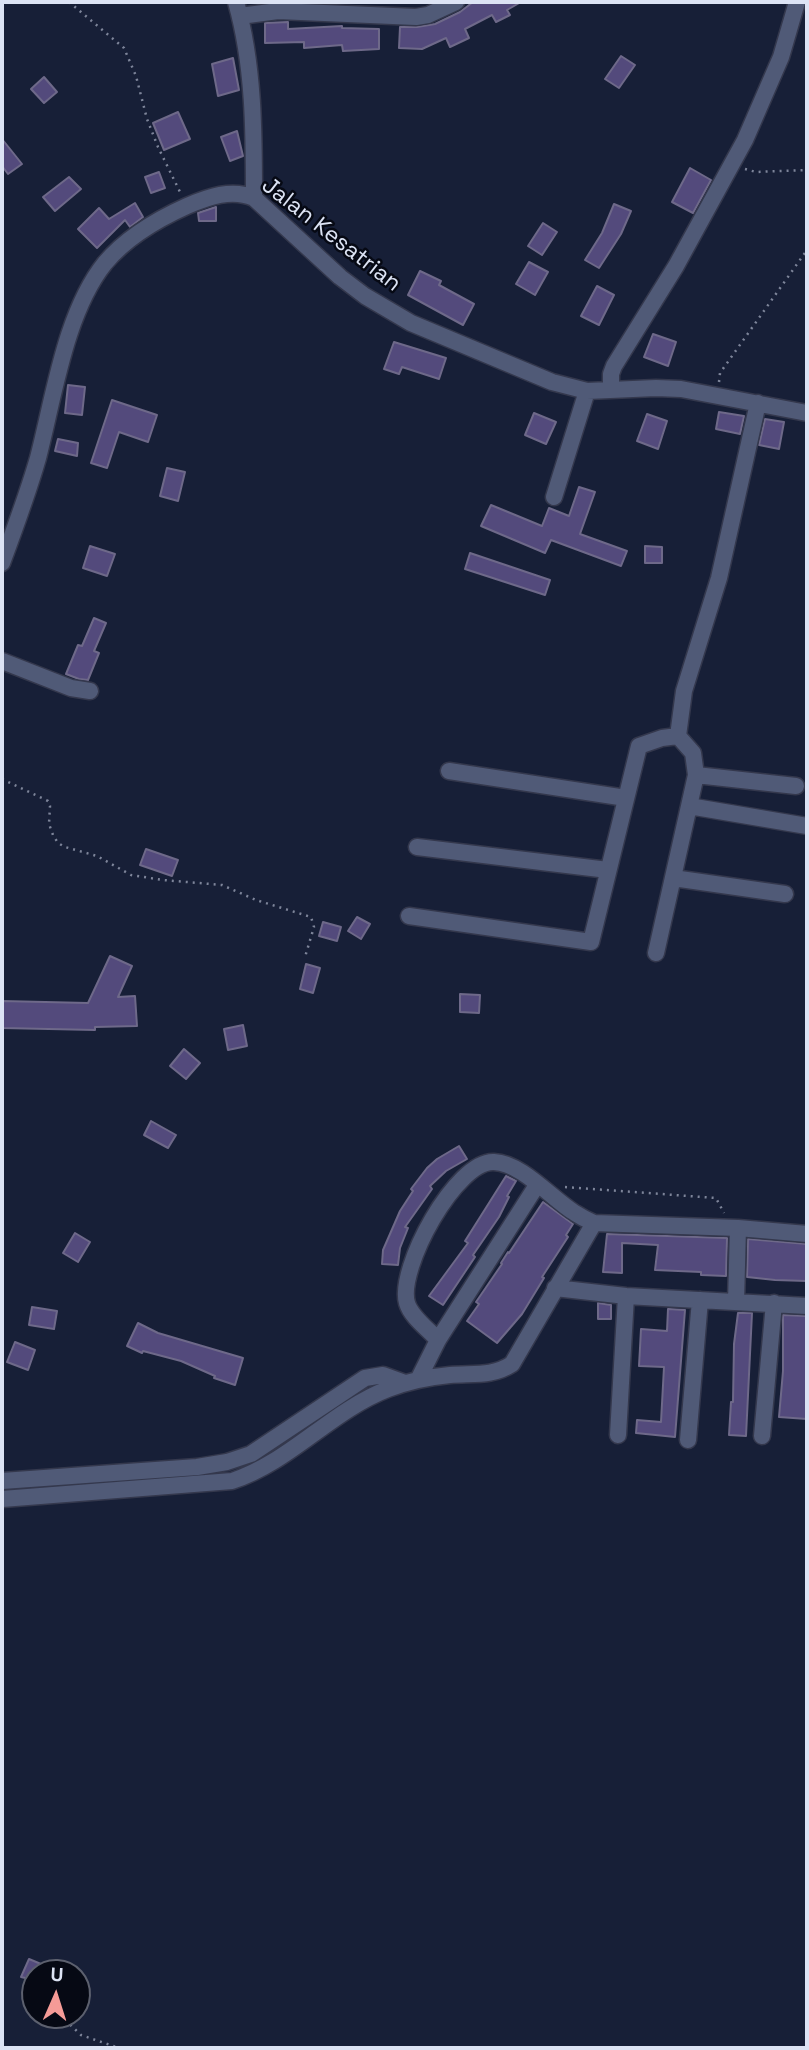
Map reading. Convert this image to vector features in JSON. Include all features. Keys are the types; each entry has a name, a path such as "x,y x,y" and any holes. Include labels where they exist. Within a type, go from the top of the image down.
{"street":[{"path":"254,198 250,83 238,9 416,17 428,15 456,2"},
{"path":"611,390 610,380 614,366 676,266 732,164 768,90 797,2"},
{"name":"Jalan Kesatrian","path":"2,563 18,523 38,458 56,381 76,318 104,264 132,238 164,217 223,194 254,198 340,277 381,306 411,323 552,383 587,391 681,389 807,413"},
{"path":"554,497 587,391"},
{"path":"656,953 696,775 693,753 678,736 684,691 719,578 758,403"},
{"path":"2,661 71,688 90,691"},
{"path":"409,916 591,942 639,746 678,736"},
{"path":"449,771 626,798"},
{"path":"696,775 796,786"},
{"path":"689,806 807,825"},
{"path":"416,848 608,870"},
{"path":"673,878 785,894"},
{"path":"438,1340 411,1312 406,1301 410,1266 440,1206 462,1179 492,1161 519,1171 574,1213 594,1223 735,1228 807,1234"},
{"path":"412,1381 537,1185"},
{"path":"2,1499 232,1481 276,1461 372,1396 412,1381 501,1372 512,1364 594,1223"},
{"path":"735,1228 736,1302"},
{"path":"555,1288 626,1296 807,1306"},
{"path":"618,1435 626,1296"},
{"path":"688,1440 700,1300"},
{"path":"762,1436 774,1303"},
{"path":"2,1481 197,1467 227,1462 251,1454 365,1378 383,1375 412,1381"}],"path":[{"path":"69,2 124,48 136,76 158,147 187,206"},
{"path":"732,164 756,172 807,170"},
{"path":"725,397 719,381 720,373 807,250"},
{"path":"2,779 48,801 49,824 58,843 65,848 97,856 131,875 222,885 256,900 311,917 314,927 305,957"},
{"path":"565,1187 716,1198 735,1228"},
{"path":"75,2029 81,2035 119,2048"}],"building":[{"path":"473,2 521,2 507,10 510,15 496,22 492,15 465,29 469,38 450,47 446,38 422,49 399,48 400,27 435,24 460,12"},
{"path":"288,22 288,29 342,26 379,29 379,49 343,51 342,45 304,48 304,42 265,43 265,23"},
{"path":"621,56 635,65 619,88 605,79"},
{"path":"233,58 239,90 218,96 212,64"},
{"path":"44,77 57,92 44,103 31,89"},
{"path":"178,112 190,139 164,150 153,123"},
{"path":"237,131 243,156 230,161 221,137"},
{"path":"2,139 22,164 8,174 2,166"},
{"path":"690,168 711,180 693,213 672,202"},
{"path":"159,172 165,188 151,193 145,177"},
{"path":"69,177 81,189 55,211 43,197"},
{"path":"135,203 143,217 130,227 125,220 97,248 78,229 99,208 109,219"},
{"path":"614,204 631,211 621,234 599,268 585,260 602,233"},
{"path":"216,207 216,221 199,221 198,213"},
{"path":"543,223 557,232 542,255 528,246"},
{"path":"529,262 548,272 535,295 516,284"},
{"path":"420,271 441,281 439,285 474,304 463,325 408,295"},
{"path":"597,286 614,295 599,325 581,316"},
{"path":"653,334 676,342 668,366 644,357"},
{"path":"394,342 446,358 439,379 402,367 399,374 384,369"},
{"path":"68,385 85,387 82,415 65,413"},
{"path":"112,400 157,415 148,442 119,432 107,468 91,463"},
{"path":"719,412 744,416 740,434 716,429"},
{"path":"534,413 556,422 546,444 525,435"},
{"path":"647,414 667,421 658,449 637,441"},
{"path":"765,419 784,422 779,449 759,445"},
{"path":"58,439 78,443 77,456 55,451"},
{"path":"167,468 185,472 178,501 160,496"},
{"path":"579,487 595,492 580,534 627,551 621,566 551,540 545,553 481,526 491,505 542,526 549,508 569,516"},
{"path":"90,546 115,554 107,576 83,568"},
{"path":"645,546 662,547 662,563 645,563"},
{"path":"470,553 550,580 545,595 465,569"},
{"path":"94,618 106,623 94,651 99,653 88,680 79,679 66,674 78,645 82,646"},
{"path":"146,849 178,860 172,876 140,865"},
{"path":"357,917 370,924 361,939 348,931"},
{"path":"323,922 341,927 337,941 319,936"},
{"path":"110,956 132,966 118,997 135,996 137,1026 95,1027 95,1030 2,1028 2,1001 88,1003"},
{"path":"306,964 320,968 313,993 300,989"},
{"path":"460,994 480,995 479,1013 460,1012"},
{"path":"243,1025 247,1046 228,1050 224,1029"},
{"path":"184,1049 200,1063 186,1079 170,1066"},
{"path":"151,1121 176,1135 168,1148 144,1135"},
{"path":"459,1146 467,1159 446,1171 430,1186 432,1189 405,1227 408,1228 400,1248 398,1265 382,1264 383,1250 400,1211 413,1191 411,1189 437,1159"},
{"path":"506,1176 516,1181 507,1196 509,1197 473,1255 475,1257 443,1305 429,1296 468,1243 465,1241"},
{"path":"543,1202 573,1224 522,1314 497,1343 467,1321 479,1304 476,1302"},
{"path":"75,1233 90,1242 78,1262 63,1253"},
{"path":"607,1234 727,1238 726,1276 655,1270 658,1245 622,1243 622,1273 603,1272"},
{"path":"748,1239 807,1244 807,1281 747,1277"},
{"path":"598,1303 611,1305 611,1319 598,1319"},
{"path":"32,1307 57,1311 54,1329 29,1325"},
{"path":"668,1309 685,1310 675,1437 636,1433 637,1420 661,1422 664,1367 639,1366 641,1329 667,1331"},
{"path":"738,1313 752,1313 746,1436 729,1435"},
{"path":"783,1315 807,1316 807,1419 779,1417 783,1371"},
{"path":"138,1323 158,1333 243,1358 235,1385 214,1378 215,1376 181,1361 143,1351 142,1353 127,1346"},
{"path":"15,1342 35,1350 28,1370 7,1362"}]}
